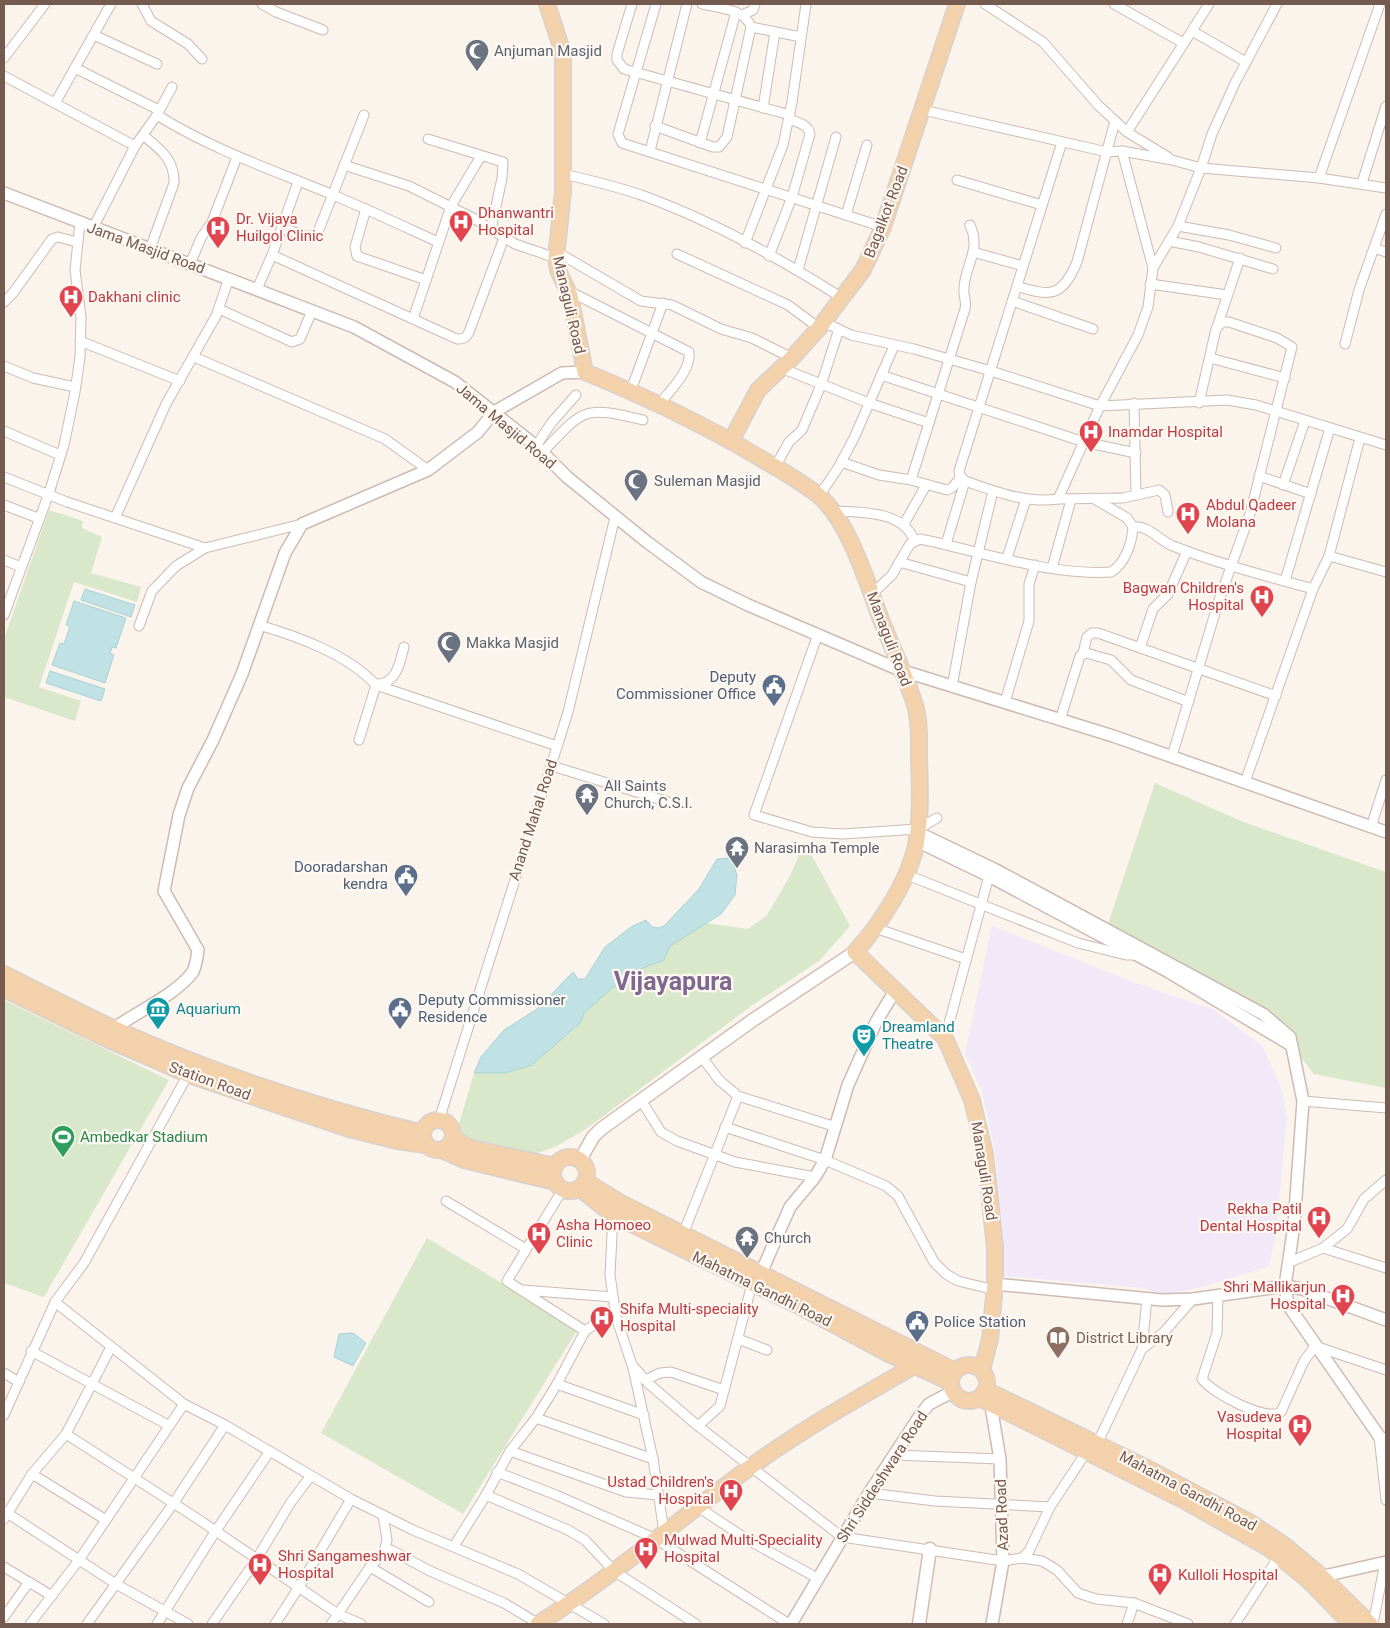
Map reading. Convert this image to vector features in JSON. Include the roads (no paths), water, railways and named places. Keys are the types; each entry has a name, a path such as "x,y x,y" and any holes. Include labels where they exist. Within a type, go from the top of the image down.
{"main road":[{"name":"Managuli Road","path":"547,4 563,53 563,174 556,255 558,270 567,290 585,372 660,403 732,441 819,496 841,524 866,575 900,670 916,707 920,789 917,834 905,874 875,928 855,952 896,989 945,1038 972,1100 985,1154 995,1248 995,1287 990,1339 982,1370"},
{"name":"Bagalkot Road","path":"732,441 758,390 787,363 821,325 863,270 883,227 957,4"},
{"path":"580,1160 592,1137 702,1057 855,952"},
{"name":"Station Road","path":"4,974 108,1033"},
{"name":"Station Road","path":"4,989 191,1068 349,1129 397,1141 424,1139"},
{"path":"442,1150 449,1146 453,1138 452,1130 447,1123 439,1120 431,1122 426,1126 424,1139 433,1150 442,1150 464,1160 559,1185 568,1190 582,1184 586,1169 580,1160 574,1157 563,1158 555,1166"},
{"path":"453,1138 470,1148 555,1166"},
{"path":"555,1166 559,1185"},
{"name":"Mahatma Gandhi Road","path":"582,1184 683,1234 756,1279 914,1366 953,1381"},
{"name":"Mahatma Gandhi Road","path":"582,1184 613,1215 756,1279 953,1381"},
{"path":"968,1365 982,1370 986,1376 985,1398 964,1401 953,1381 968,1365"},
{"path":"538,1624 614,1571 750,1467 831,1414 914,1366"},
{"name":"Mahatma Gandhi Road","path":"985,1398 1251,1524 1284,1545 1315,1578 1351,1624"},
{"name":"Mahatma Gandhi Road","path":"1092,1448 1224,1522 1315,1578 1371,1624"},
{"path":"919,1624 930,1549"}],"street":[{"path":"4,58 45,4"},
{"path":"55,103 111,4"},
{"path":"142,4 151,21 188,44 202,59"},
{"path":"263,4 323,30"},
{"path":"632,4 617,54 619,64 624,69 763,108 789,117 809,128 810,134 792,197 769,256"},
{"path":"656,4 619,140 622,143 883,227"},
{"path":"650,151 686,4"},
{"path":"655,126 713,147 724,143 752,27 749,21 739,14 702,4"},
{"path":"739,14 753,10 755,4"},
{"path":"745,243 783,145 806,4"},
{"path":"985,4 1044,42 1098,105 1128,132 1172,160"},
{"path":"1114,4 1183,43"},
{"path":"1128,132 1209,4"},
{"path":"1058,499 1100,406 1144,322 1153,268 1178,226 1212,134 1246,62 1277,4"},
{"path":"1319,178 1380,4"},
{"path":"700,142 739,14"},
{"path":"752,27 801,37"},
{"path":"1192,31 1246,62"},
{"path":"763,108 775,32"},
{"path":"94,35 157,64"},
{"path":"75,68 158,113 192,137 366,209 438,242"},
{"path":"4,76 135,146"},
{"path":"93,228 135,146 158,113 172,87"},
{"path":"1362,183 1386,106"},
{"path":"923,110 1108,152 1122,151 1172,160 1201,168 1319,178 1386,188"},
{"path":"282,228 310,238 315,236 364,115"},
{"path":"1017,286 1041,293 1053,293 1064,287 1070,278 1077,262 1108,152 1115,120"},
{"path":"143,135 166,155 174,174 174,183 150,249"},
{"path":"798,270 836,137"},
{"path":"428,139 503,162 502,178 491,230"},
{"path":"946,544 963,479 960,462 991,371 1062,142"},
{"path":"846,215 867,145"},
{"path":"1122,151 1153,268"},
{"path":"413,319 451,206 481,156"},
{"path":"190,264 201,238 212,222 237,157"},
{"path":"344,165 409,186 451,206 504,238 556,255 641,301 663,303 683,309 721,329 752,338 821,385 930,423"},
{"path":"563,174 646,197 798,270 842,298"},
{"path":"958,180 1042,205"},
{"path":"257,289 272,255 298,182"},
{"name":"Jama Masjid Road","path":"4,193 354,327 455,382 494,412 615,517 701,582 900,670 1172,756 1386,832"},
{"path":"366,209 355,247 357,256 426,280"},
{"path":"1344,344 1359,290 1386,214"},
{"path":"4,615 38,518 49,493 64,445 75,387 80,341 80,317 75,270 80,223"},
{"path":"911,480 966,308 967,300 963,288 973,252 974,234 970,225"},
{"path":"1178,226 1229,235 1276,248"},
{"path":"4,302 13,294 52,239 58,237 77,242"},
{"path":"272,255 458,339 467,337 504,238"},
{"path":"1169,241 1240,258 1273,269"},
{"path":"1374,248 1386,252"},
{"path":"973,252 1023,266"},
{"path":"677,254 788,305 821,325 991,371 1100,406 1134,403 1199,403 1227,400 1278,411 1360,438 1386,444"},
{"path":"1199,403 1216,329 1240,258"},
{"path":"115,518 166,404 194,357 218,309 230,278"},
{"path":"1150,284 1227,295"},
{"path":"567,290 684,349 689,356 680,377 660,403"},
{"path":"1012,302 1093,329"},
{"path":"631,390 663,303"},
{"path":"218,309 292,342 300,339 312,311"},
{"path":"1172,756 1250,514 1278,411 1292,347 1288,343 1229,322 1222,322 1216,329"},
{"path":"775,467 789,442 802,430 821,385 839,329"},
{"path":"80,341 180,381"},
{"path":"819,496 841,462 894,346"},
{"path":"194,357 386,439 428,470"},
{"path":"1210,358 1285,378"},
{"path":"4,366 33,378 75,387"},
{"path":"139,626 152,591 176,566 205,548 302,524 428,470 478,432 494,412 562,373 585,372"},
{"path":"881,375 1084,442 1136,453"},
{"path":"539,450 552,422 576,395"},
{"path":"1134,403 1136,495"},
{"path":"539,450 580,415 590,412 610,412 643,420"},
{"path":"1283,485 1305,421"},
{"path":"1285,581 1330,428"},
{"path":"4,431 60,454"},
{"path":"1245,782 1313,589 1329,556 1360,438"},
{"path":"841,462 879,475 911,480 946,490 952,488 963,479"},
{"path":"1259,476 1311,494"},
{"path":"4,477 115,518 205,548"},
{"path":"963,479 993,491 1026,499 1045,501 1123,498 1153,490 1163,491 1168,512"},
{"path":"904,524 926,485"},
{"path":"952,687 971,582 993,491"},
{"path":"872,594 892,575 914,540 920,538 1035,565 1111,572 1123,562 1133,527 1127,518 1093,498"},
{"path":"1007,558 1026,499"},
{"path":"1052,568 1071,500"},
{"path":"4,505 38,518"},
{"path":"831,511 875,515 904,524 911,532 914,540"},
{"name":"Anand Mahal Road","path":"439,1120 512,882 552,766 568,712 615,517"},
{"path":"108,1033 136,1012 170,993 194,972 198,950 164,891 172,843 188,788 213,740 238,682 285,553 302,524"},
{"path":"1133,527 1138,526 1146,529 1163,542 1186,551 1313,589"},
{"path":"1140,648 1153,609 1168,594 1186,551"},
{"path":"1329,556 1386,572"},
{"path":"4,560 21,568"},
{"path":"900,562 971,582"},
{"path":"1004,702 1029,621 1029,584 1035,565"},
{"path":"259,625 289,634 345,660 361,669 376,685 557,746"},
{"path":"1060,720 1087,637 1092,633 1199,668 1276,696"},
{"path":"818,634 754,815 812,832 917,834 996,870 1140,952"},
{"path":"376,685 390,681 400,664 404,647"},
{"path":"1083,653 1100,655 1111,660 1132,680 1189,702"},
{"path":"359,740 376,685"},
{"path":"552,766 672,803"},
{"path":"1371,827 1386,780"},
{"path":"917,834 937,818"},
{"path":"917,834 989,876 1263,1014 1290,1037 1303,1101 1290,1262 1285,1286 1288,1305 1382,1439 1386,1500"},
{"path":"905,874 1087,946 1126,955 1140,952"},
{"path":"945,1038 989,876"},
{"path":"875,928 966,959"},
{"path":"698,1426 720,1406 756,1279 790,1207 815,1177 825,1160 848,1085 876,1022 896,989"},
{"path":"702,1057 719,1080 738,1096 836,1127"},
{"path":"4,1415 31,1351 55,1302 84,1263 191,1068"},
{"path":"683,1234 738,1096"},
{"path":"641,1100 661,1132 676,1141 713,1156 735,1162 815,1177"},
{"path":"1303,1101 1386,1108"},
{"path":"725,1127 825,1160 893,1190 934,1262 958,1281 995,1287 1147,1298 1193,1299 1285,1286 1302,1289 1386,1320"},
{"path":"1290,1262 1323,1248 1347,1228 1364,1199 1386,1180"},
{"path":"559,1185 507,1281 585,1331"},
{"path":"446,1201 526,1249"},
{"path":"613,1215 610,1276 613,1297 616,1317 632,1365 653,1459 658,1495 660,1536"},
{"path":"1323,1248 1386,1268"},
{"path":"522,1290 613,1297"},
{"path":"1218,1295 1217,1333 1202,1375 1207,1385 1218,1394 1254,1408 1277,1414 1281,1412 1304,1361 1315,1346"},
{"path":"1022,1558 1029,1551 1050,1507 1092,1448 1142,1349 1147,1298"},
{"path":"1142,1349 1164,1332 1193,1299"},
{"path":"55,1302 184,1404 225,1425 310,1477 351,1499 518,1574 604,1624"},
{"path":"454,1546 486,1495 510,1451 536,1418 557,1384 585,1331 601,1320 616,1317"},
{"path":"738,1339 767,1350"},
{"path":"1315,1346 1386,1370"},
{"path":"111,1347 66,1434 32,1474 5,1515 116,1584 188,1624"},
{"path":"31,1351 94,1383 168,1425"},
{"path":"632,1365 645,1380 698,1426 842,1537 1003,1561 1022,1558 1042,1561 1058,1570 1078,1593 1096,1599 1134,1603 1188,1624"},
{"path":"4,1372 19,1382"},
{"path":"645,1380 660,1373 671,1372 724,1390"},
{"name":"Shri Siddeshwara Road","path":"790,1624 819,1579 869,1493 929,1404 953,1381"},
{"path":"557,1384 644,1415"},
{"name":"Azad Road","path":"985,1398 1000,1458 1002,1505 1003,1561 992,1624"},
{"path":"30,1624 80,1560 168,1425 184,1404"},
{"path":"536,1418 653,1459"},
{"path":"87,1624 173,1504 225,1425"},
{"path":"66,1434 338,1614 361,1624"},
{"path":"157,1624 215,1532 270,1451"},
{"path":"510,1451 626,1492 658,1495"},
{"path":"895,1455 1000,1458"},
{"path":"497,1472 660,1536 790,1624"},
{"path":"32,1474 106,1520"},
{"path":"212,1624 256,1560 291,1502 310,1477"},
{"path":"869,1493 935,1501 1050,1507"},
{"path":"486,1495 568,1530 585,1540 614,1571 696,1624"},
{"path":"275,1624 351,1499"},
{"path":"698,1507 748,1540 819,1579"},
{"path":"331,1624 370,1567 384,1552 387,1540 383,1515"},
{"path":"384,1552 391,1550 401,1554 430,1570 504,1603 538,1624"},
{"path":"1235,1624 1279,1556"},
{"path":"1315,1578 1386,1562 1371,1624"},
{"path":"4,1567 52,1596"},
{"path":"370,1567 429,1602"},
{"path":"4,1617 29,1582"},
{"path":"1127,1624 1134,1603"}],"water":[{"path":"85,589 135,605 131,617 81,600"},
{"path":"74,601 126,618 116,648 112,647 110,653 114,655 105,683 52,665 60,643 64,644 70,626 66,625"},
{"path":"50,671 105,689 101,701 46,683"},
{"path":"731,858 737,875 735,895 721,914 670,946 664,960 632,972 624,982 612,988 584,1013 581,1022 532,1065 505,1073 474,1073 481,1057 504,1030 537,1009 573,972 578,979 585,979 605,947 631,927 646,920 652,927 659,928 664,926 699,889 717,859"},
{"path":"353,1333 366,1343 353,1366 334,1357 339,1334"}],"place":[{"name":"Anjuman Masjid","path":"477,72"},
{"name":"Dhanwantri Hospital","path":"461,243"},
{"name":"Dr. Vijaya Huilgol Clinic","path":"218,249"},
{"name":"Dakhani clinic","path":"71,318"},
{"name":"Inamdar Hospital","path":"1091,453"},
{"name":"Suleman Masjid","path":"636,502"},
{"name":"Abdul Qadeer Molana","path":"1188,535"},
{"name":"Bagwan Children's Hospital","path":"1262,618"},
{"name":"Makka Masjid","path":"449,664"},
{"name":"Deputy Commissioner Office","path":"774,707"},
{"name":"All Saints Church, C.S.I.","path":"587,816"},
{"name":"Narasimha Temple","path":"737,869"},
{"name":"Dooradarshan kendra","path":"406,897"},
{"name":"Aquarium","path":"158,1030"},
{"name":"Deputy Commissioner Residence","path":"400,1030"},
{"name":"Dreamland Theatre","path":"864,1057"},
{"name":"Ambedkar Stadium","path":"63,1158"},
{"name":"Rekha Patil Dental Hospital","path":"1319,1239"},
{"name":"Asha Homoeo Clinic","path":"539,1255"},
{"name":"Church","path":"747,1259"},
{"name":"Shri Mallikarjun Hospital","path":"1343,1317"},
{"name":"Shifa Multi-speciality Hospital","path":"602,1339"},
{"name":"Police Station","path":"917,1343"},
{"name":"District Library","path":"1058,1359"},
{"name":"Vasudeva Hospital","path":"1300,1447"},
{"name":"Ustad Children's Hospital","path":"731,1512"},
{"name":"Mulwad Multi-Speciality Hospital","path":"646,1570"},
{"name":"Shri Sangameshwar Hospital","path":"260,1586"},
{"name":"Kulloli Hospital","path":"1160,1596"}],"district":[{"name":"Vijayapura","path":"673,981"}]}
